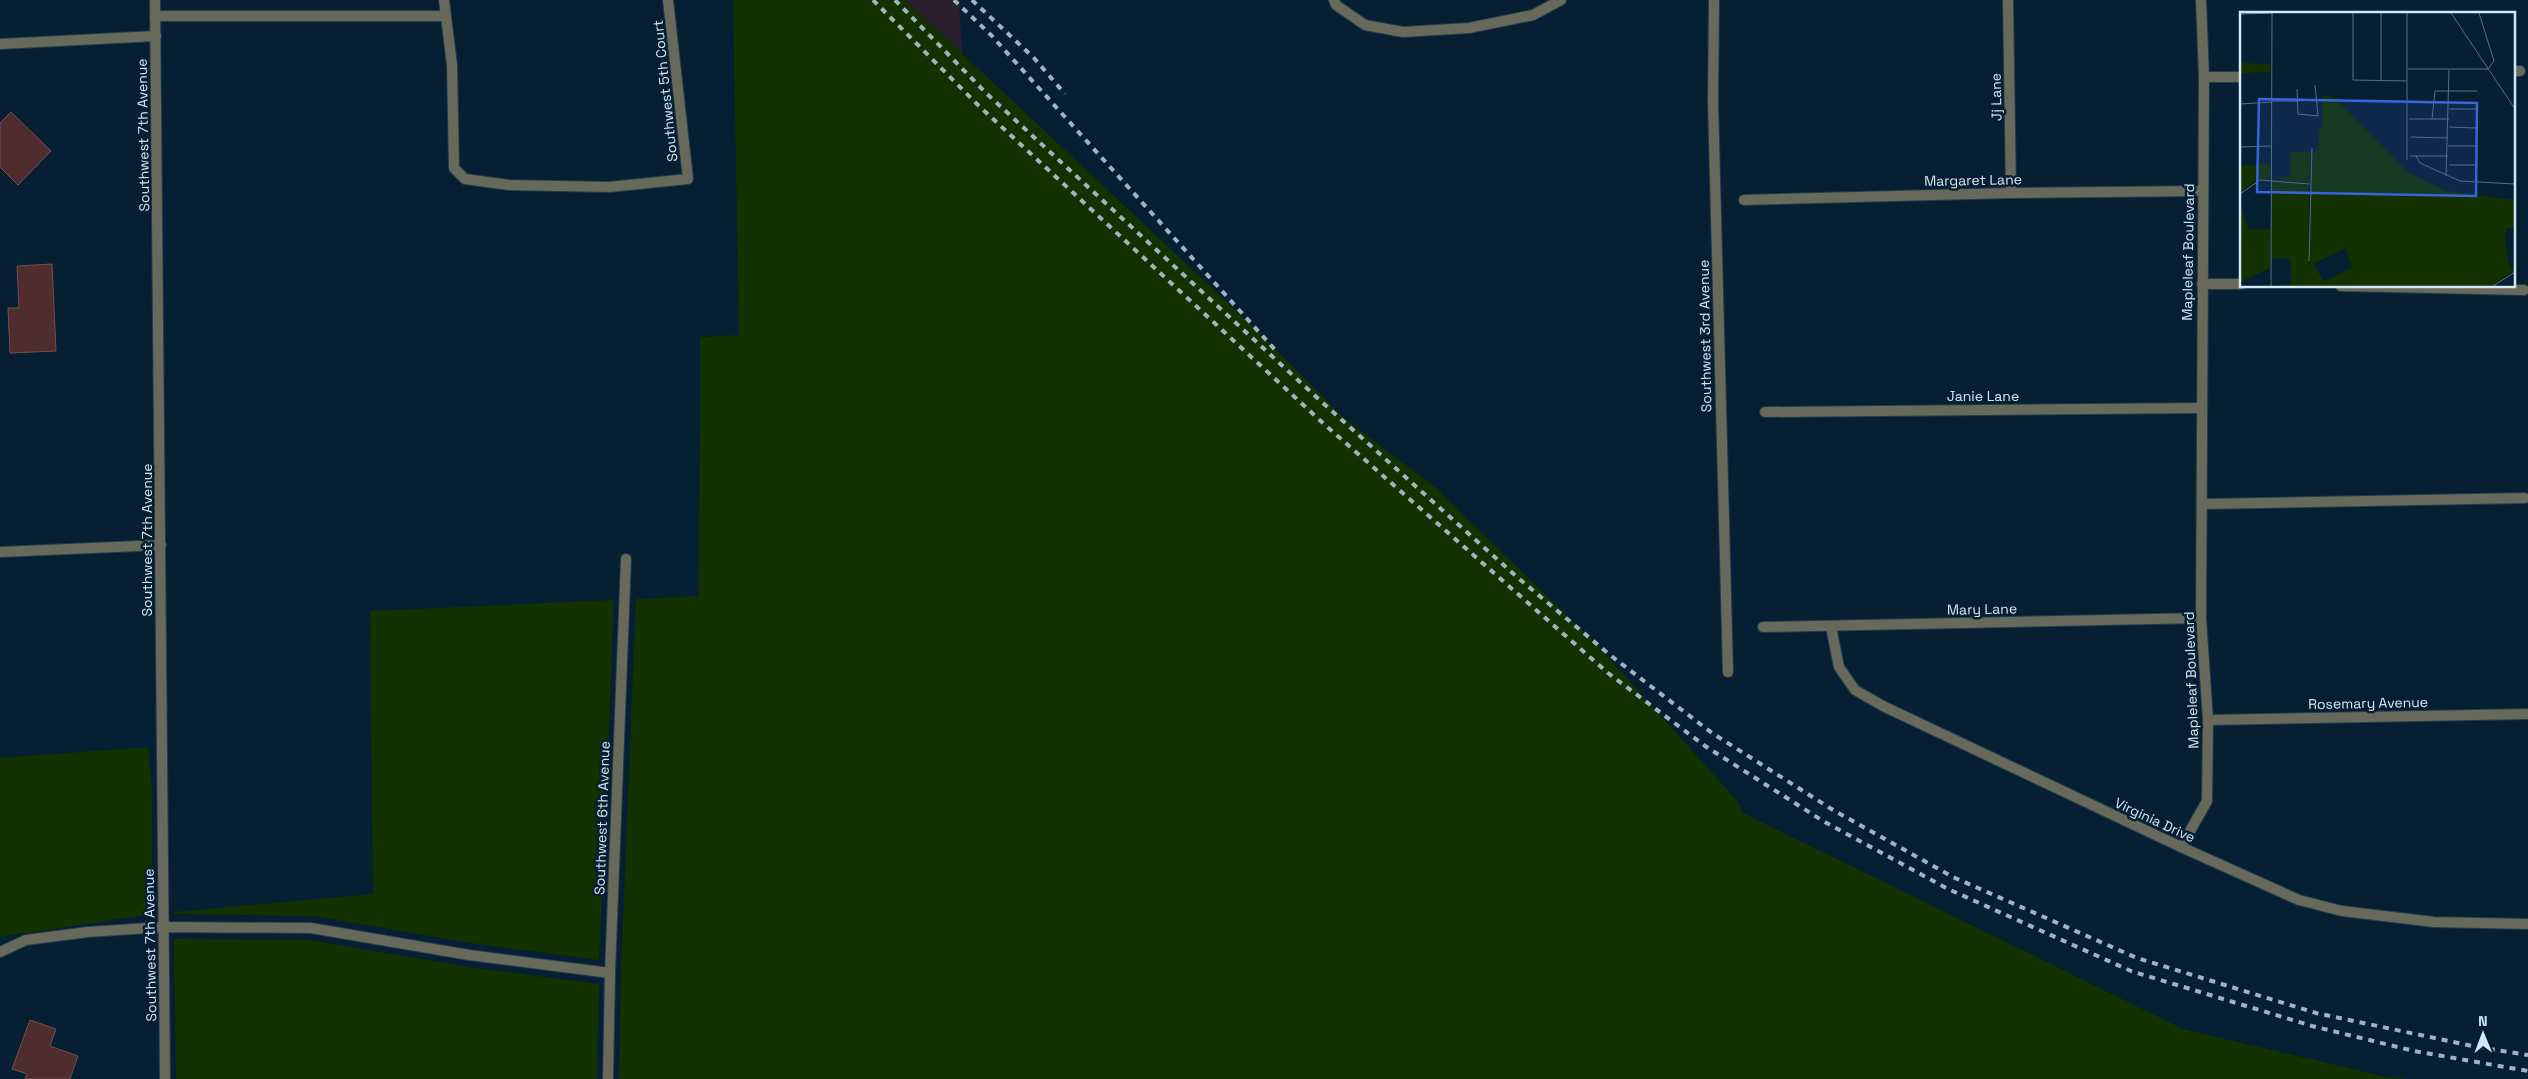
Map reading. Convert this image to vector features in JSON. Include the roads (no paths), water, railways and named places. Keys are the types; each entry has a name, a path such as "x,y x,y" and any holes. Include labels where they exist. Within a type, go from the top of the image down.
{"street":[{"name":"Southwest 7th Avenue","path":"155,0 165,1079"},
{"path":"155,16 445,16 444,0"},
{"name":"Southwest 5th Court","path":"445,16 452,65 454,168 465,179 509,185 609,187 688,179 668,0"},
{"path":"1334,0 1336,5 1365,25 1403,32 1469,28 1533,15 1561,0"},
{"name":"Southwest 3rd Avenue","path":"1714,0 1713,102 1728,672"},
{"name":"Jj Lane","path":"2008,0 2011,193"},
{"name":"Mapleleaf Boulevard","path":"2181,847 2208,801 2208,720 2201,618 2204,77 2201,0"},
{"path":"0,44 156,36"},
{"path":"2204,77 2240,77"},
{"name":"Margaret Lane","path":"1744,200 2011,193 2202,191"},
{"path":"2202,284 2240,284"},
{"path":"2432,288 2524,290"},
{"name":"Janie Lane","path":"1765,412 2201,408"},
{"path":"2203,504 2524,498"},
{"path":"0,552 161,544"},
{"name":"Southwest 6th Avenue","path":"608,1079 610,973 626,559"},
{"name":"Mary Lane","path":"1762,627 2201,618"},
{"name":"Virginia Drive","path":"1831,626 1839,667 1855,690 1884,706 2181,847 2299,900 2342,911 2434,922 2528,924"},
{"name":"Rosemary Avenue","path":"2208,720 2528,714"},
{"path":"0,952 26,940 163,927 312,928 469,956 610,973"}],"railway":[{"path":"873,0 979,106 1324,424 1608,673 1705,746 1823,821 1948,889 2131,971 2312,1026 2414,1051 2528,1071"},
{"path":"895,0 987,94 1324,404 1517,577 1610,655 1712,733 1833,810 1953,877 2137,958 2316,1013 2477,1047 2528,1055"},
{"path":"954,0 991,35 1277,352"},
{"path":"972,0 1034,58 1065,94"}]}
